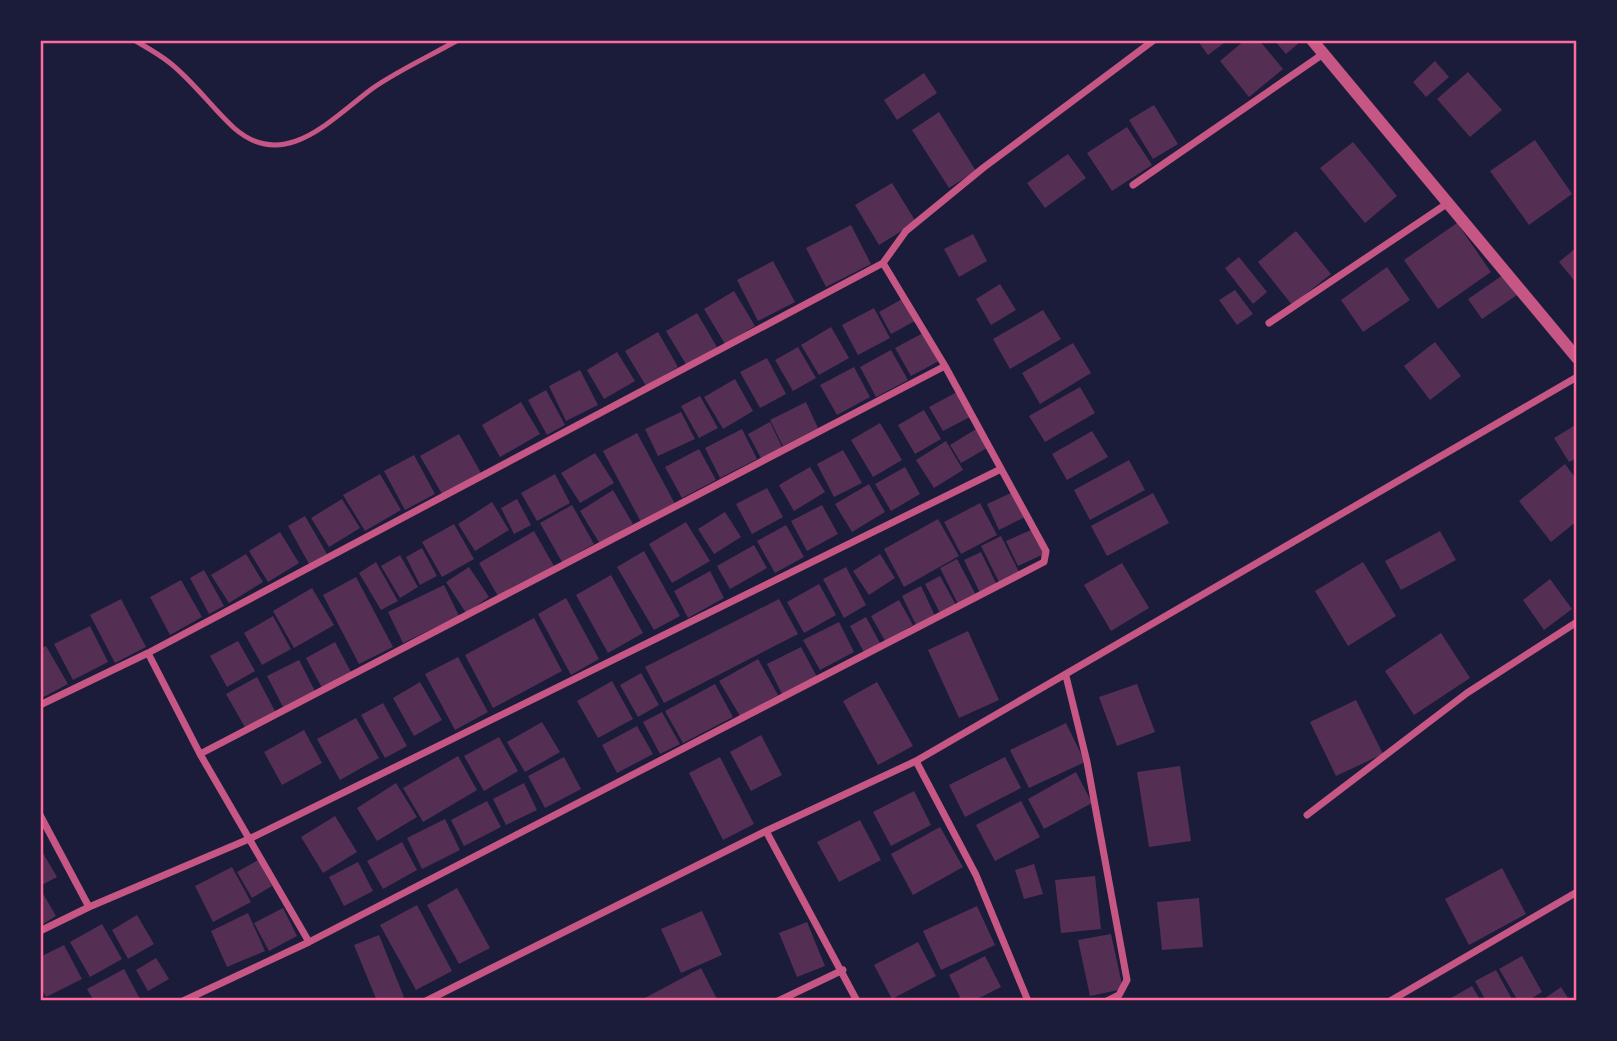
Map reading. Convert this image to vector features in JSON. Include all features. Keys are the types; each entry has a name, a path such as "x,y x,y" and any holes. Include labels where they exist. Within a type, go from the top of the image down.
{"street":[{"path":"40,705 148,653 883,263 906,231 983,168 1154,40"},
{"path":"1312,40 1577,358"},
{"path":"1133,185 1323,54"},
{"path":"1269,323 1448,203"},
{"path":"183,1001 309,942 1044,562 1046,551 945,366 883,263"},
{"path":"200,754 945,366"},
{"path":"426,1001 766,831 916,761 1577,376"},
{"path":"40,931 89,907 249,839 1001,468"},
{"path":"1307,815 1467,693 1577,622"},
{"path":"148,653 200,754 309,942"},
{"path":"1066,676 1087,762 1127,980 1119,995 1107,1001"},
{"path":"916,761 976,875 1028,1001"},
{"path":"40,815 89,907"},
{"path":"766,831 843,970 857,1001"},
{"path":"1390,1001 1577,892"},
{"path":"778,1001 843,970"}],"lane":[{"path":"134,40 171,64 235,129 260,145 275,147 302,139 330,122 375,87 458,40"}],"building":[{"path":"1197,40 1228,40 1208,55"},
{"path":"1245,40 1259,40 1283,69 1249,97 1220,61"},
{"path":"1274,40 1297,40 1299,43 1286,54"},
{"path":"1435,61 1449,77 1426,97 1413,82"},
{"path":"1468,72 1502,110 1470,137 1437,99"},
{"path":"924,73 937,93 897,120 884,100"},
{"path":"1154,105 1178,144 1153,159 1129,120"},
{"path":"939,112 976,171 949,188 912,130"},
{"path":"1127,127 1152,165 1112,191 1087,153"},
{"path":"1535,140 1572,194 1529,225 1490,171"},
{"path":"1353,142 1397,196 1365,223 1320,168"},
{"path":"1068,154 1086,178 1045,208 1027,183"},
{"path":"892,183 916,222 879,245 855,205"},
{"path":"1457,223 1491,272 1438,309 1404,260"},
{"path":"851,225 871,264 826,287 806,248"},
{"path":"1296,231 1331,274 1292,305 1258,262"},
{"path":"973,234 987,261 959,277 944,249"},
{"path":"1577,247 1577,284 1559,262"},
{"path":"1239,257 1267,292 1253,304 1225,268"},
{"path":"773,261 795,302 758,321 737,280"},
{"path":"1387,267 1410,300 1363,332 1341,300"},
{"path":"1503,275 1517,295 1482,319 1468,299"},
{"path":"1000,284 1016,310 991,325 976,299"},
{"path":"1235,290 1253,314 1237,325 1219,300"},
{"path":"734,291 755,326 725,344 704,309"},
{"path":"902,299 915,321 891,334 879,312"},
{"path":"874,308 890,338 858,355 842,325"},
{"path":"1043,310 1061,339 1010,369 993,339"},
{"path":"697,313 717,347 687,366 666,331"},
{"path":"831,327 849,358 819,375 801,345"},
{"path":"658,332 678,367 646,386 625,351"},
{"path":"923,333 939,361 911,376 895,348"},
{"path":"1435,342 1461,376 1430,400 1404,366"},
{"path":"1073,343 1091,373 1040,404 1022,373"},
{"path":"798,347 816,378 793,391 775,360"},
{"path":"891,350 908,380 876,397 860,367"},
{"path":"617,352 635,381 604,399 587,370"},
{"path":"767,358 786,394 760,408 740,372"},
{"path":"854,367 870,397 837,415 820,385"},
{"path":"580,370 598,405 566,421 549,386"},
{"path":"735,379 753,411 723,429 704,397"},
{"path":"1080,387 1095,413 1045,442 1029,416"},
{"path":"546,390 565,425 547,435 528,400"},
{"path":"957,392 970,417 943,431 929,407"},
{"path":"700,396 718,428 699,438 681,406"},
{"path":"521,402 540,434 500,457 482,425"},
{"path":"806,402 818,428 783,446 770,420"},
{"path":"924,410 941,439 915,454 898,425"},
{"path":"681,412 695,439 658,456 645,429"},
{"path":"770,422 783,449 762,460 748,434"},
{"path":"880,423 902,460 873,477 851,440"},
{"path":"1577,424 1577,458 1569,462 1554,438"},
{"path":"742,429 757,459 720,478 705,448"},
{"path":"976,429 987,448 961,463 950,445"},
{"path":"1092,431 1108,457 1067,480 1052,454"},
{"path":"637,433 675,504 641,522 603,451"},
{"path":"459,434 481,473 442,494 420,456"},
{"path":"946,441 963,470 934,488 916,460"},
{"path":"699,449 716,480 682,498 665,467"},
{"path":"843,450 862,483 834,497 817,464"},
{"path":"595,453 614,483 580,503 561,473"},
{"path":"414,455 435,494 405,510 384,471"},
{"path":"1129,460 1145,490 1090,520 1074,490"},
{"path":"1565,464 1577,480 1577,521 1551,542 1519,501"},
{"path":"810,467 825,492 794,511 779,485"},
{"path":"905,467 920,494 891,511 875,484"},
{"path":"380,474 401,510 365,531 343,495"},
{"path":"555,474 570,503 537,521 521,493"},
{"path":"869,484 885,512 852,532 835,504"},
{"path":"767,488 783,517 752,534 736,504"},
{"path":"613,490 633,524 600,544 580,511"},
{"path":"1013,492 1025,517 999,530 987,504"},
{"path":"1153,493 1169,523 1107,556 1091,526"},
{"path":"342,499 360,528 329,547 311,518"},
{"path":"517,499 531,525 514,534 501,508"},
{"path":"492,502 509,530 475,551 458,524"},
{"path":"980,503 997,535 961,554 944,522"},
{"path":"572,505 594,544 562,562 540,523"},
{"path":"822,505 838,534 807,551 791,521"},
{"path":"725,512 741,537 714,554 698,529"},
{"path":"305,516 327,554 309,564 288,526"},
{"path":"938,519 959,556 904,587 884,549"},
{"path":"686,522 710,561 672,583 649,544"},
{"path":"454,524 474,559 442,577 422,542"},
{"path":"786,525 804,557 775,573 757,541"},
{"path":"1033,529 1044,554 1018,566 1006,541"},
{"path":"534,531 554,566 499,598 479,563"},
{"path":"1440,531 1456,560 1401,590 1385,561"},
{"path":"280,532 299,563 268,582 249,551"},
{"path":"1001,536 1019,572 999,582 981,546"},
{"path":"754,545 767,568 730,589 717,566"},
{"path":"422,548 437,576 420,585 406,557"},
{"path":"644,551 680,616 654,630 617,567"},
{"path":"981,552 997,585 980,593 964,560"},
{"path":"246,554 263,582 229,603 211,575"},
{"path":"880,554 895,578 869,595 853,571"},
{"path":"400,555 418,587 400,598 381,566"},
{"path":"957,559 976,595 958,604 940,568"},
{"path":"376,562 398,601 381,610 359,573"},
{"path":"1363,562 1396,616 1348,646 1315,591"},
{"path":"1122,563 1149,608 1111,631 1084,585"},
{"path":"469,567 489,597 466,613 446,582"},
{"path":"846,567 866,605 844,618 823,579"},
{"path":"204,570 224,606 209,614 190,578"},
{"path":"710,571 724,598 688,618 674,591"},
{"path":"611,575 643,633 608,653 576,595"},
{"path":"940,576 957,607 941,615 925,584"},
{"path":"356,577 393,647 359,664 323,595"},
{"path":"1550,579 1572,609 1544,630 1523,600"},
{"path":"181,580 202,617 170,635 150,597"},
{"path":"819,584 836,615 804,633 787,602"},
{"path":"444,585 459,616 403,643 388,612"},
{"path":"921,586 936,618 917,627 902,596"},
{"path":"312,588 334,625 294,648 273,611"},
{"path":"566,598 599,659 571,675 538,614"},
{"path":"121,599 146,647 115,663 90,615"},
{"path":"779,599 798,634 664,703 645,667"},
{"path":"899,600 913,625 885,641 871,616"},
{"path":"273,616 291,649 262,665 244,633"},
{"path":"866,617 881,645 865,654 850,626"},
{"path":"534,618 562,671 493,708 465,655"},
{"path":"839,622 854,652 820,670 803,640"},
{"path":"90,626 108,662 73,680 54,644"},
{"path":"968,631 999,700 959,718 928,650"},
{"path":"1441,633 1470,678 1414,715 1385,671"},
{"path":"238,641 255,671 227,687 210,656"},
{"path":"335,642 351,672 322,688 306,658"},
{"path":"46,646 68,684 40,699 40,649"},
{"path":"801,647 817,677 782,694 767,664"},
{"path":"458,657 488,712 455,730 425,674"},
{"path":"758,659 778,695 740,716 719,681"},
{"path":"299,660 315,691 283,707 267,676"},
{"path":"641,673 659,705 638,717 620,685"},
{"path":"257,677 276,713 246,729 226,694"},
{"path":"612,681 633,719 598,738 577,701"},
{"path":"420,682 442,720 414,736 393,698"},
{"path":"877,682 913,746 878,765 843,701"},
{"path":"715,684 733,717 683,743 665,711"},
{"path":"1137,684 1155,732 1117,746 1099,697"},
{"path":"1356,700 1383,754 1336,776 1310,722"},
{"path":"383,703 407,746 385,758 361,715"},
{"path":"662,712 680,744 660,754 643,722"},
{"path":"356,718 379,758 340,780 317,739"},
{"path":"542,722 560,752 525,772 507,742"},
{"path":"1066,723 1085,762 1029,788 1010,750"},
{"path":"637,726 653,754 617,773 602,745"},
{"path":"304,730 322,763 282,785 264,752"},
{"path":"761,735 782,775 751,791 730,752"},
{"path":"499,737 518,771 484,791 464,756"},
{"path":"458,756 477,790 423,822 403,788"},
{"path":"564,757 581,789 545,808 528,776"},
{"path":"720,757 754,824 723,840 689,773"},
{"path":"1005,757 1021,788 965,817 949,785"},
{"path":"1180,766 1191,841 1149,847 1137,772"},
{"path":"1076,772 1092,803 1044,829 1028,799"},
{"path":"396,783 417,817 377,841 357,808"},
{"path":"524,783 537,810 506,825 493,799"},
{"path":"914,791 931,825 891,846 873,812"},
{"path":"487,801 501,827 464,846 451,820"},
{"path":"1021,801 1040,837 995,861 976,825"},
{"path":"335,816 357,852 323,873 301,837"},
{"path":"445,819 460,850 422,869 407,838"},
{"path":"860,820 881,860 839,882 817,842"},
{"path":"940,827 963,867 913,895 891,854"},
{"path":"402,842 417,870 383,889 367,861"},
{"path":"40,848 57,877 40,886"},
{"path":"258,860 272,886 252,898 237,872"},
{"path":"358,862 373,891 344,906 329,877"},
{"path":"1034,864 1043,894 1024,899 1015,870"},
{"path":"232,867 251,902 213,922 195,886"},
{"path":"1502,868 1526,914 1469,945 1445,899"},
{"path":"1095,876 1101,929 1061,933 1055,880"},
{"path":"457,888 490,948 459,964 427,905"},
{"path":"42,892 56,916 40,926 40,894"},
{"path":"1199,898 1203,947 1162,950 1157,902"},
{"path":"417,905 452,971 416,990 380,925"},
{"path":"977,906 995,945 941,970 923,931"},
{"path":"283,908 297,936 269,951 254,923"},
{"path":"702,911 722,955 681,973 661,929"},
{"path":"248,913 265,951 227,967 211,931"},
{"path":"137,915 154,944 128,959 112,930"},
{"path":"807,922 825,966 797,977 779,933"},
{"path":"102,924 122,959 90,977 70,942"},
{"path":"1111,934 1123,989 1090,996 1078,940"},
{"path":"379,935 404,997 395,1001 377,1001 354,945"},
{"path":"918,942 936,976 892,999 874,965"},
{"path":"64,945 82,979 46,997 40,986 40,957"},
{"path":"985,956 1001,987 973,1001 962,1001 949,975"},
{"path":"1522,956 1542,992 1527,1001 1518,1001 1499,969"},
{"path":"156,958 169,979 148,991 136,970"},
{"path":"701,968 718,1001 644,1001 643,999"},
{"path":"124,969 140,999 94,1001 87,989"},
{"path":"1496,970 1513,1001 1486,1001 1475,981"},
{"path":"1472,986 1481,1001 1453,1001 1451,998"},
{"path":"1561,987 1570,1001 1541,1001"}]}
